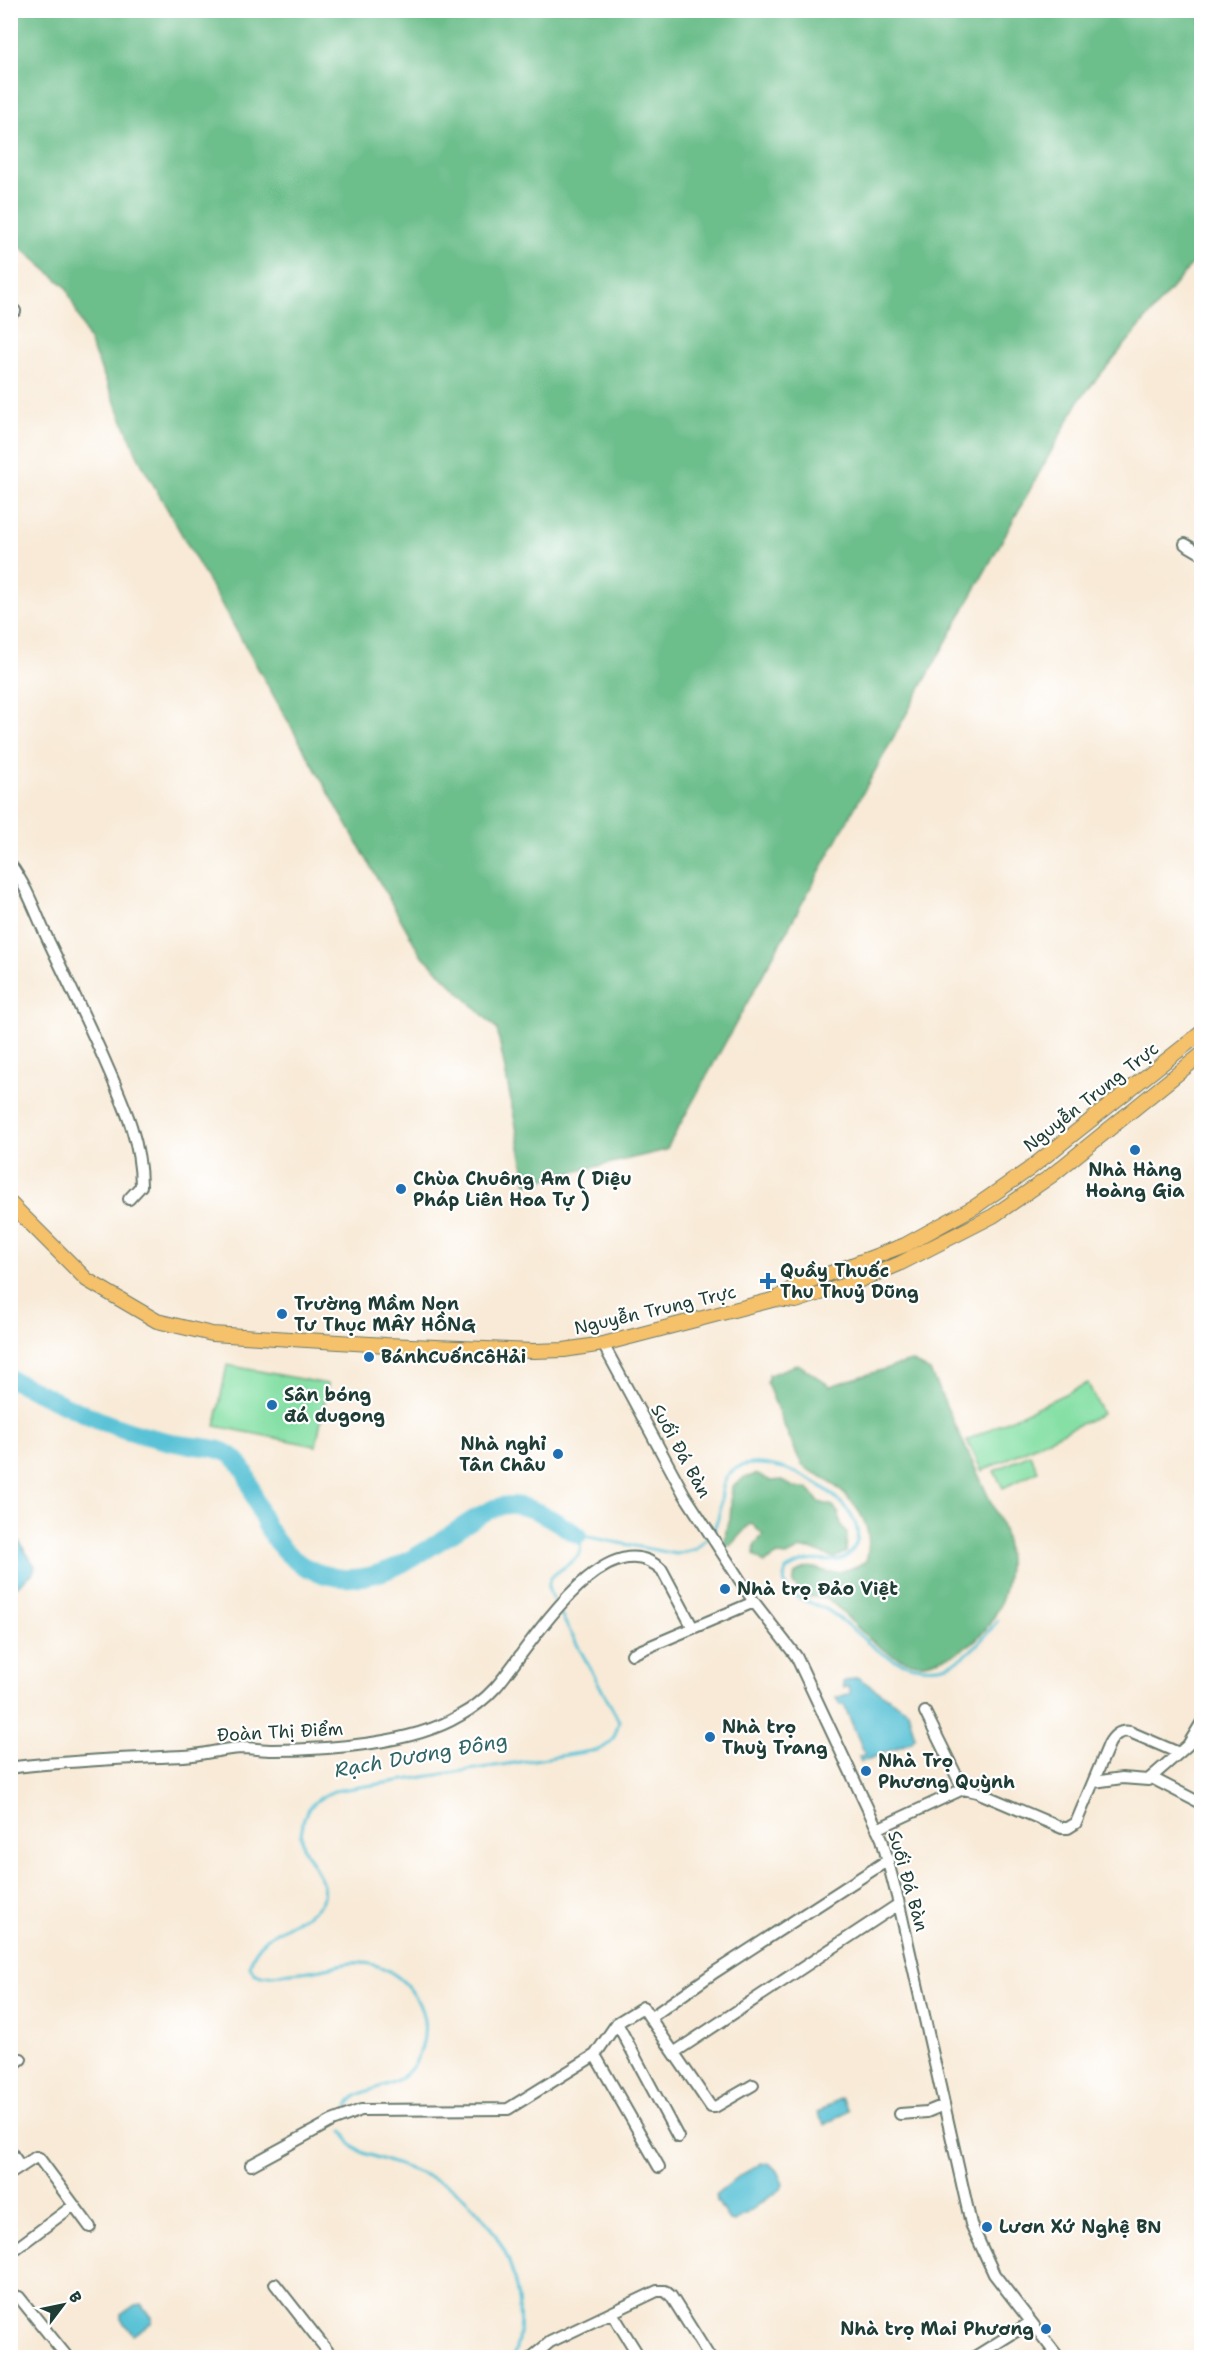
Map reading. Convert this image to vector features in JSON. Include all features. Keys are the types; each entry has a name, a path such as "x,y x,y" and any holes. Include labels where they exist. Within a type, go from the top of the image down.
{"main road":[{"name":"Nguyễn Trung Trực","path":"10,1203 87,1280 157,1321 212,1334 386,1345 534,1351 564,1350 603,1344 776,1299 796,1286 905,1245 976,1206 1028,1170 1202,1032"},
{"name":"Nguyễn Trung Trực","path":"776,1299 796,1301 858,1281 947,1241 993,1216 1051,1176 1202,1054"}],"street":[{"path":"1185,544 1202,554"},
{"path":"10,864 26,888 126,1107 138,1146 141,1169 141,1186 129,1199"},
{"name":"Suối Đá Bàn","path":"603,1344 684,1494 754,1602 796,1656 877,1829 888,1860 899,1904 971,2224 994,2274 1059,2358"},
{"name":"Đoàn Thị Điểm","path":"10,1768 74,1761 190,1755 223,1749 295,1750 340,1746 410,1735 447,1723 494,1690 559,1605 593,1574 626,1558 641,1558 662,1570 693,1628"},
{"path":"632,1654 754,1602"},
{"path":"925,1712 963,1789"},
{"path":"1152,1778 1188,1745 1202,1722"},
{"path":"877,1829 963,1789 977,1792 1062,1828 1068,1828 1076,1823 1112,1738 1124,1731 1179,1753"},
{"path":"1094,1782 1122,1778 1137,1780 1152,1778 1202,1804"},
{"path":"651,2018 715,1972 888,1860"},
{"path":"675,2052 899,1904"},
{"path":"251,2165 332,2121 361,2110 508,2109 595,2055 617,2023 643,2007 711,2107 715,2107 753,2085"},
{"path":"617,2023 678,2137"},
{"path":"595,2055 658,2167"},
{"path":"10,2067 21,2059"},
{"path":"900,2114 927,2112 944,2105"},
{"path":"10,2151 21,2167"},
{"path":"10,2174 36,2157 39,2158 90,2227"},
{"path":"10,2253 74,2205"},
{"path":"275,2284 333,2358"},
{"path":"531,2358 550,2342 657,2291 665,2291 671,2296 711,2358"},
{"path":"19,2297 68,2358"},
{"path":"612,2313 640,2358"},
{"path":"973,2358 1031,2322"}],"green space":[{"path":"11,10 1201,11 1201,253 1080,399 666,1150 527,1183 497,1029 420,953 140,461 66,287 11,239"},
{"path":"911,1361 930,1371 1002,1526 1007,1546 1008,1567 999,1606 989,1624 976,1639 960,1651 921,1663 898,1658 889,1653 863,1633 832,1602 823,1597 807,1596 793,1584 795,1574 806,1568 813,1567 824,1571 840,1572 866,1561 869,1548 868,1536 860,1513 853,1503 835,1486 804,1467 767,1383 769,1375 798,1364 830,1386"},
{"name":"Sân bóng đá dugong","path":"227,1365 328,1384 316,1446 215,1426"},
{"path":"1088,1383 1102,1414 982,1471 967,1440"},
{"path":"1030,1454 1038,1471 1003,1488 994,1471"},
{"path":"757,1474 771,1481 782,1480 793,1487 808,1489 819,1502 833,1506 847,1534 846,1552 834,1558 810,1549 800,1549 787,1556 778,1555 764,1563 754,1555 755,1544 763,1535 752,1524 730,1546 725,1545 726,1529 730,1520 732,1487 744,1478"}],"water":[{"path":"11,1529 35,1566 33,1573 11,1591"},
{"path":"857,1677 908,1711 915,1737 912,1742 861,1762 859,1757 865,1754 844,1705 841,1705 836,1698 851,1693 848,1686 844,1688 843,1682"},
{"path":"841,2098 849,2110 825,2125 817,2113"},
{"path":"762,2163 769,2163 777,2171 783,2184 781,2189 734,2222 729,2221 716,2195 739,2176"},
{"path":"141,2304 152,2319 151,2323 133,2335 121,2319 121,2315 135,2305"}],"waterway":[{"name":"Rạch Dương Đông","path":"10,1379 119,1428 174,1443 214,1449 232,1456 244,1471 260,1513 275,1539 294,1560 320,1573 352,1578 386,1571 419,1555 480,1515 506,1505 521,1506 538,1512 578,1535"},
{"path":"713,1531 719,1516 723,1485 728,1475 750,1464 772,1465 796,1473 820,1485 839,1501 853,1519 857,1536 850,1553 845,1557 830,1561 807,1561 786,1570 784,1580 791,1593 829,1611 884,1654 912,1666 932,1668 958,1661 977,1645 998,1620"},
{"path":"578,1535 676,1554 696,1549 709,1536"},
{"name":"Rạch Dương Đông","path":"553,1600 549,1588 550,1579 578,1556 581,1547 578,1535"},
{"name":"Rạch Dương Đông","path":"348,2106 357,2096 391,2083 411,2069 424,2039 423,2015 413,1993 406,1984 397,1976 376,1966 352,1963 316,1970 261,1976 254,1973 250,1966 263,1942 317,1908 322,1900 323,1883 302,1844 301,1834 307,1811 314,1803 334,1791 598,1750 607,1745 615,1736 619,1721 561,1615"},
{"name":"Rạch Dương Đông","path":"343,2131 350,2143 361,2152 426,2175 455,2190 487,2223 509,2261 516,2289 519,2334 512,2358"}],"place":[{"name":"Nhà Hàng Hoàng Gia","path":"1135,1150"},
{"name":"Chùa Chuông Am ( Diệu Pháp Liên Hoa Tự )","path":"401,1189"},
{"name":"Quầy Thuốc Thu Thuỷ Dũng","path":"768,1281"},
{"name":"Trường Mầm Non Tư Thục MÂY HỒNG","path":"282,1314"},
{"name":"BánhCuốnCôHải","path":"369,1357"},
{"name":"Sân bóng đá dugong","path":"272,1405"},
{"name":"Nhà nghỉ Tân Châu","path":"558,1454"},
{"name":"Nhà trọ Đảo Việt","path":"725,1589"},
{"name":"Nhà trọ Thuỳ Trang","path":"710,1737"},
{"name":"Nhà Trọ Phương Quỳnh","path":"866,1771"},
{"name":"Lươn Xứ Nghệ BN","path":"987,2227"},
{"name":"Nhà trọ Mai Phương","path":"1046,2329"}]}
